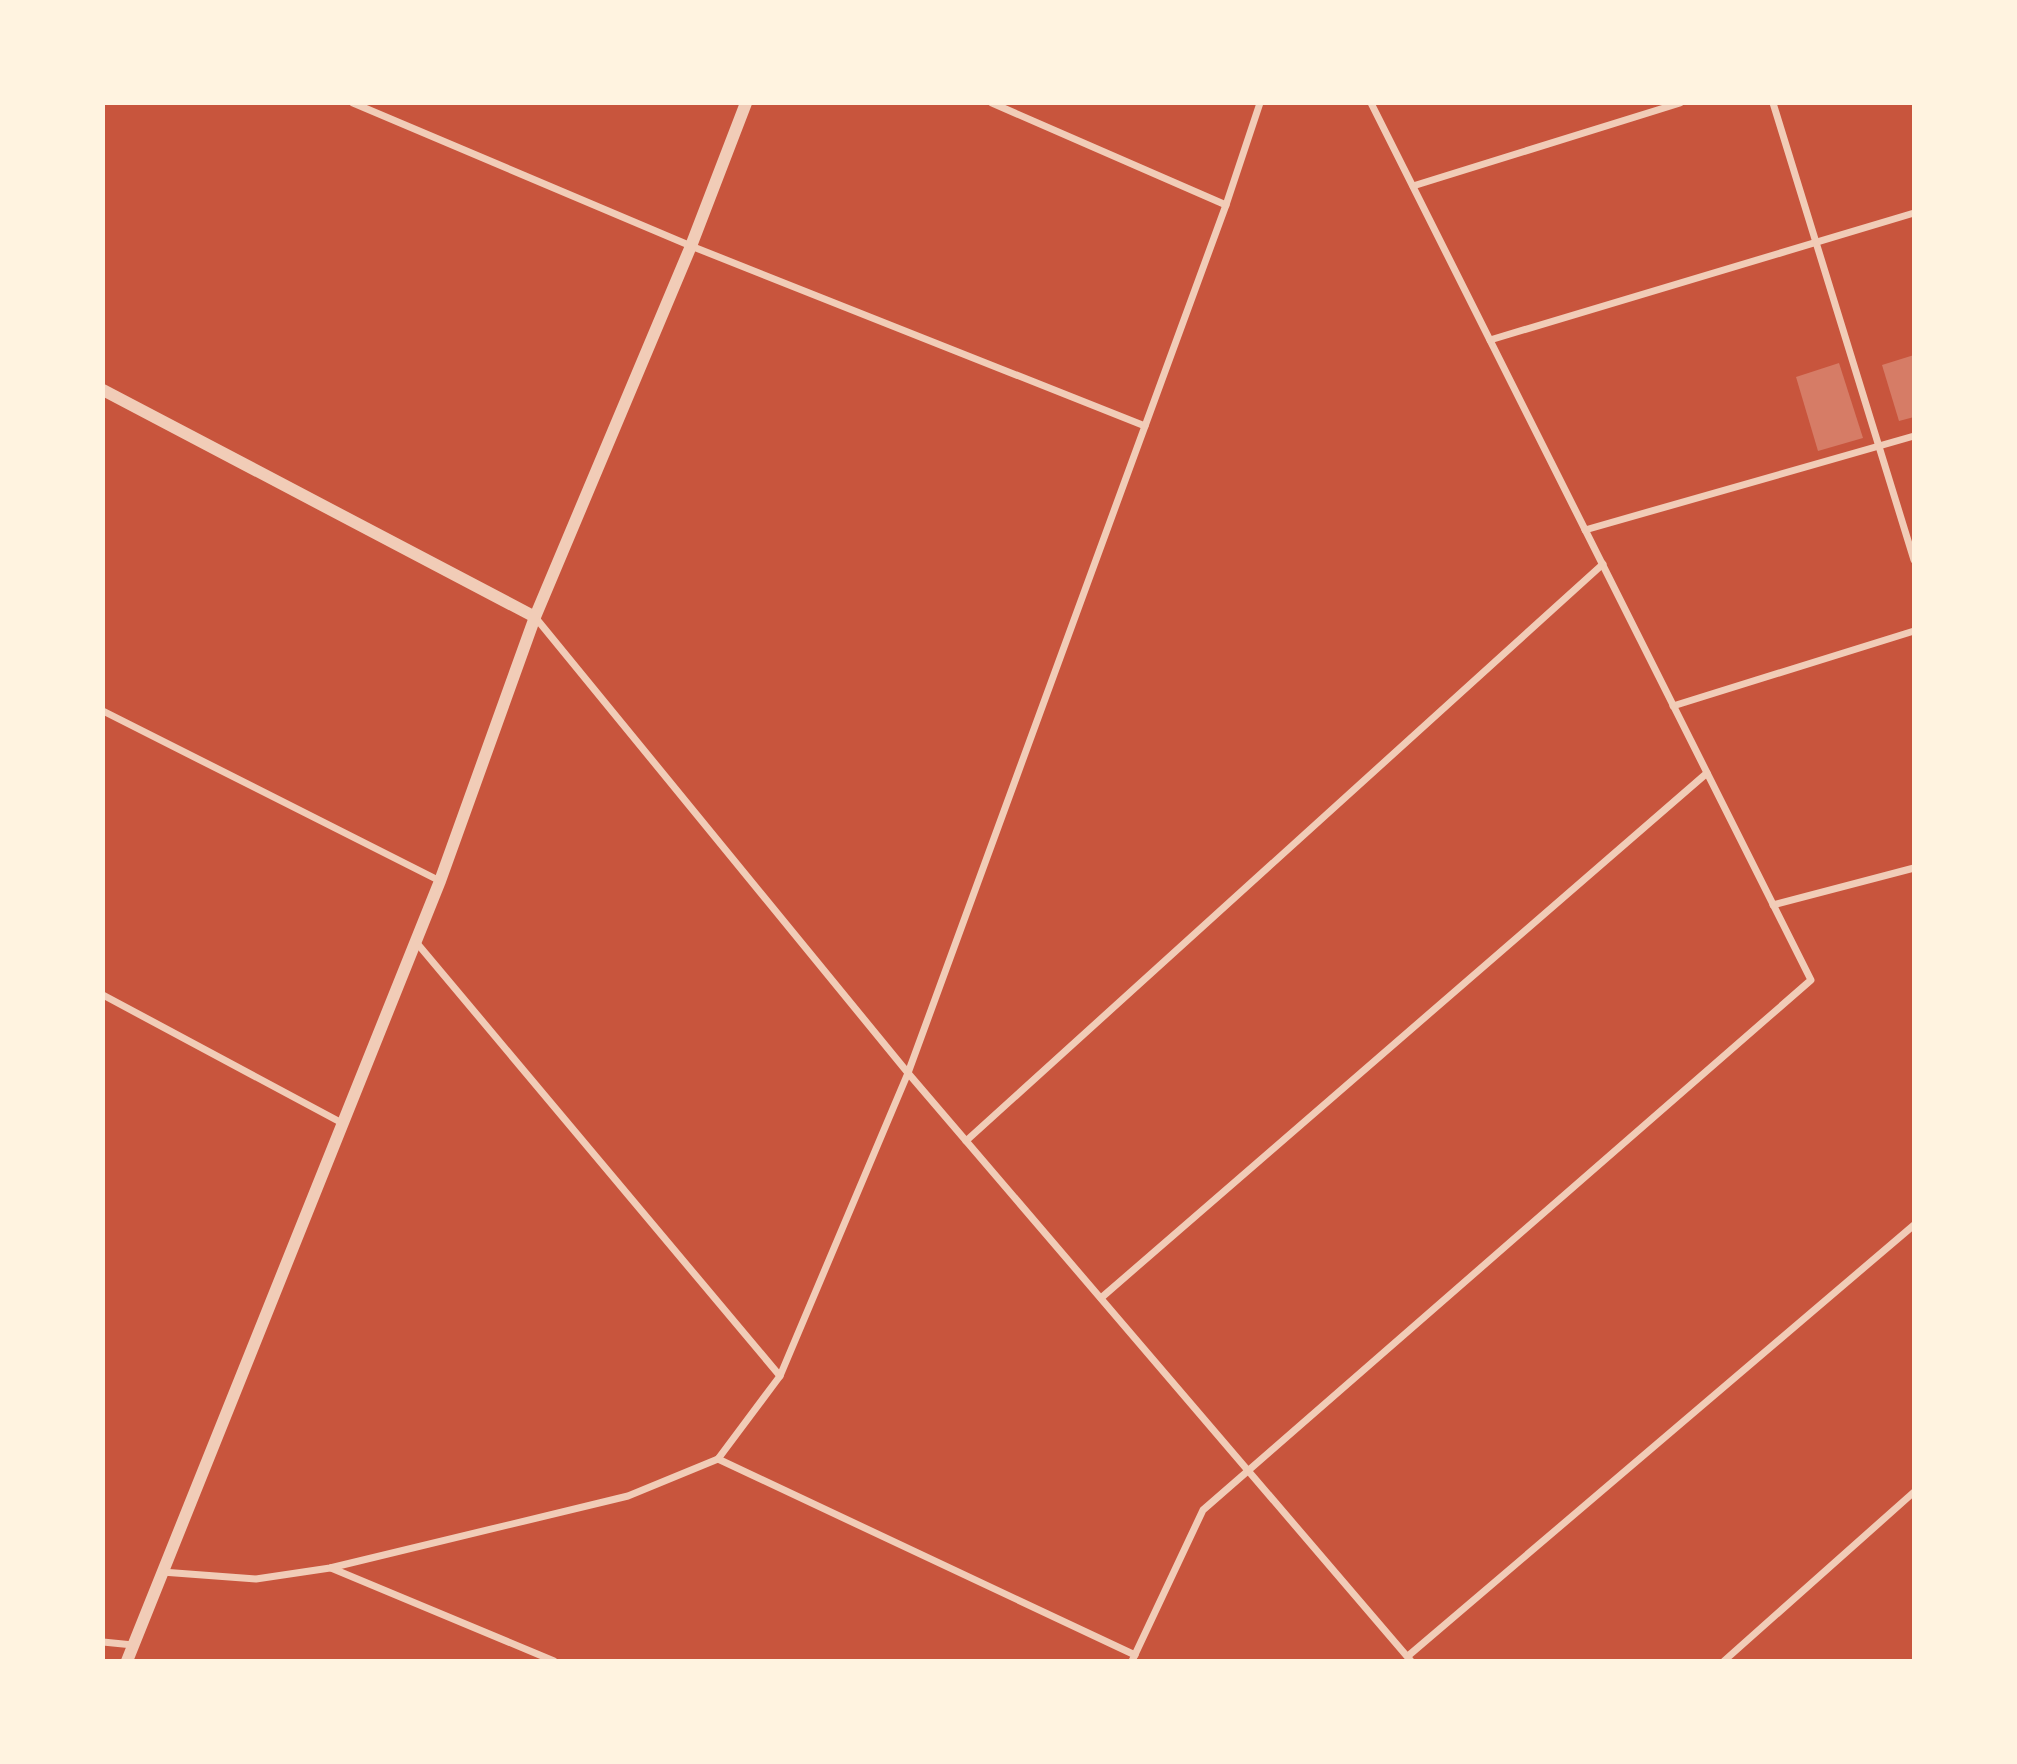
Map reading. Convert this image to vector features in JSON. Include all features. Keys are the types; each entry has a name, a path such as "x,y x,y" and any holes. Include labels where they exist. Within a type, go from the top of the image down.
{"street":[{"path":"353,103 691,246 1145,426"},
{"path":"127,1661 440,881 535,617 691,246 746,103"},
{"path":"992,103 1226,205"},
{"path":"162,1572 256,1579 330,1568 628,1496 718,1459 780,1376 908,1073 1226,205 1260,103"},
{"path":"718,1459 1134,1658 1203,1510 1811,979 1371,103"},
{"path":"1413,186 1680,103"},
{"path":"1773,103 1914,559"},
{"path":"1490,340 1914,213"},
{"path":"103,390 535,617 908,1073 1410,1659 1914,1225"},
{"path":"1585,530 1914,436"},
{"path":"966,1142 1603,565"},
{"path":"1673,706 1914,631"},
{"path":"103,711 440,881"},
{"path":"1101,1298 1707,773"},
{"path":"1773,905 1914,868"},
{"path":"415,942 780,1376"},
{"path":"103,995 342,1123"},
{"path":"1724,1661 1914,1492"},
{"path":"330,1568 554,1661"},
{"path":"103,1642 133,1645"}],"building":[{"path":"1914,355 1914,417 1899,421 1882,365"},
{"path":"1839,363 1863,438 1818,451 1796,377"}]}
